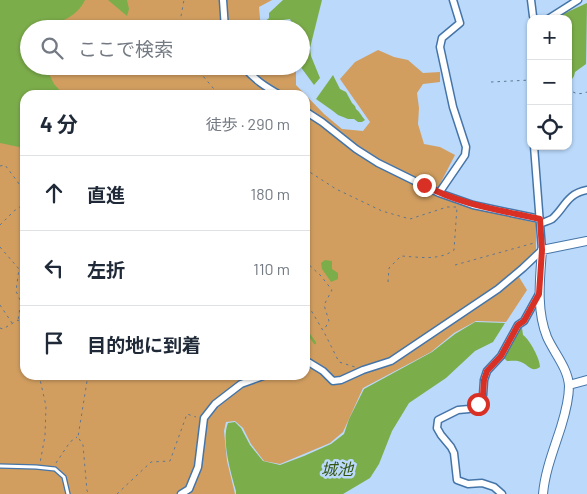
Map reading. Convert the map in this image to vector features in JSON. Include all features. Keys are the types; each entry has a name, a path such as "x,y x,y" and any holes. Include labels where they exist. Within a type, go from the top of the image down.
{"street":[{"path":"223,0 224,20"},
{"path":"439,193 466,155 466,148 453,107 440,47 442,38 460,23 453,0"},
{"path":"531,0 533,15"},
{"path":"554,15 578,0"},
{"path":"251,75 271,90"},
{"path":"310,114 378,163 439,193 473,205 540,222 550,220 558,213 565,202 583,190 587,190"},
{"path":"534,150 542,250 539,294 547,337 563,365 569,385 565,413 548,467 543,494"},
{"path":"310,363 334,381 391,361 498,289 542,250 587,241"},
{"path":"502,494 494,487 482,483 468,484 457,480 452,446 437,428 438,420 458,410 478,404 483,395 487,371 501,356 518,325 524,321 539,294"},
{"path":"182,494 189,489 198,467 204,418 215,404 241,384 252,380"},
{"path":"569,385 587,380"}],"lane":[{"path":"0,466 55,470 64,476 68,494"}],"path":[{"path":"180,20 184,0"},
{"path":"201,75 215,90"},
{"path":"491,82 527,80"},
{"path":"572,91 580,94 587,92"},
{"path":"0,166 5,166 20,184"},
{"path":"310,172 336,189 382,211 410,219 448,207 457,207 454,250 448,255 435,258 401,256 389,268 388,282"},
{"path":"0,225 20,207"},
{"path":"455,265 541,241"},
{"path":"0,247 19,269 16,291 20,302 18,320 3,329 0,328"},
{"path":"310,265 332,290 324,305 329,321 323,331"},
{"path":"0,305 12,324"},
{"path":"310,309 339,362 362,370"},
{"path":"40,380 46,406 45,436 40,468"},
{"path":"87,380 78,437 83,445 87,491 90,494"},
{"path":"118,494 151,462 170,461 187,414 204,418"},
{"path":"52,469 70,442 78,437"}],"shaded area":[{"path":"0,0 272,0 259,7 260,20 20,20 20,75 296,75 296,85 301,90 20,90 20,380 310,380 310,100 342,129 363,131 370,122 340,79 355,62 378,50 394,57 408,60 423,73 440,72 440,82 423,84 417,93 419,108 418,124 424,144 440,147 455,155 439,186 438,195 457,204 536,223 536,261 519,277 527,290 506,322 476,321 454,333 431,352 363,388 343,432 330,443 280,464 264,461 251,444 243,428 235,421 226,422 224,431 227,461 235,494 0,494"}],"water":[{"path":"0,0 85,0 78,11 64,20 20,20 20,75 50,75 59,90 20,90 20,148 0,143"},
{"path":"108,0 127,0 129,9 127,16"},
{"path":"283,0 322,0 310,48 310,20 267,20 269,18 269,13"},
{"path":"587,3 586,64 575,72 572,79 572,15 561,15"},
{"path":"310,48 311,56 320,78 314,85 307,75 310,75"},
{"path":"333,75 340,89 346,92 365,120 362,122 338,115 316,99"},
{"path":"325,260 332,261 332,269 338,273 338,279 331,282 322,269 321,263"},
{"name":"城池","path":"475,322 505,323 493,342 475,351 446,378 409,403 392,431 379,464 370,478 343,494 236,494 226,447 228,423 235,422 241,428 250,445 263,461 280,465 304,456 331,444 344,434 349,419 364,389 432,352 455,334"},
{"path":"520,327 540,364 540,367 537,369 532,369 519,361 507,361 503,357"}],"waterway":[{"path":"310,336 315,343"}],"route":[{"path":"424,185 439,193 473,205 540,219 542,250 539,294 524,321 518,325 501,356 487,371 483,395 478,404"}]}
